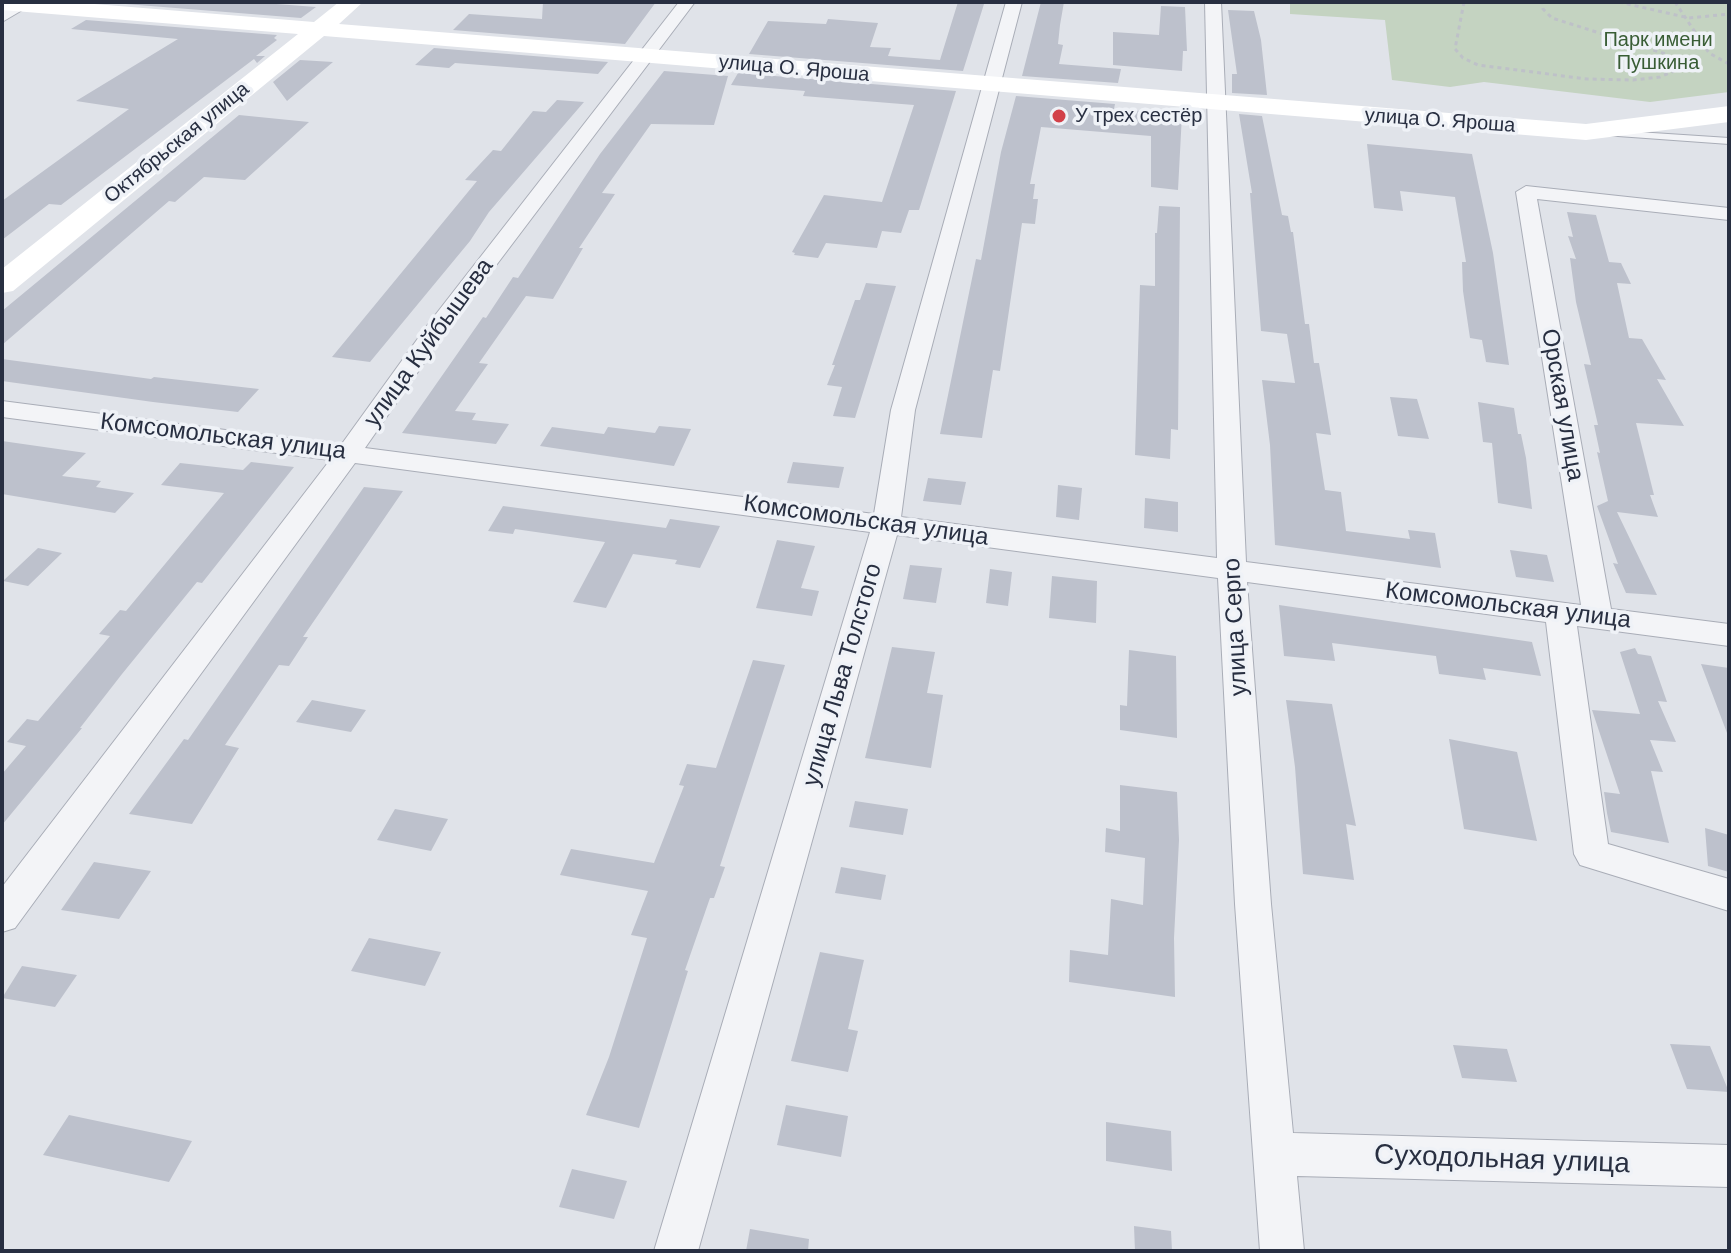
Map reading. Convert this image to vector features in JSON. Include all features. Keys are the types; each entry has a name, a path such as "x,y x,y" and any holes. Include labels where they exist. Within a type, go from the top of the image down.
{"main road":[{"name":"Октябрьская улица","path":"2,284 352,2"},
{"name":"улица О. Яроша","path":"17,3 1215,104 1586,132 1729,114"}],"street":[{"name":"улица Куйбышева","path":"2,916 349,453 437,328 687,2"},
{"name":"улица Льва Толстого","path":"676,1251 886,524 903,410 1014,2"},
{"name":"улица Серго","path":"1213,2 1232,570 1253,904 1282,1251"},
{"path":"2,17 17,3"},
{"name":"Орская улица","path":"1598,618 1526,192 1729,214"},
{"name":"Комсомольская улица","path":"2,409 1729,635"},
{"path":"1560,613 1592,854 1729,895"},
{"name":"Суходольная улица","path":"1274,1154 1729,1166"}],"lane":[{"path":"1586,132 1729,141"}],"path":[{"path":"1464,2 1455,49 1463,58 1478,65 1587,79 1633,80 1660,77 1674,71 1674,63 1666,54 1552,18 1543,9 1542,2"},
{"path":"1619,2 1683,17 1729,14"},
{"path":"1675,2 1709,53 1729,64"}],"green space":[{"name":"Парк имени Пушкина","path":"1290,2 1729,2 1729,92 1650,102 1484,82 1450,87 1392,80 1385,20 1290,14"}],"building":[{"path":"250,2 316,7 301,18 113,3"},
{"path":"543,2 656,2 625,44 453,30 469,14 542,19"},
{"path":"958,2 984,4 963,71 749,54 768,21 826,24 828,19 878,23 870,47 891,48 888,56 940,60"},
{"path":"1041,2 1064,2 1058,44 1063,45 1059,64 1121,69 1118,83 1022,76"},
{"path":"1161,6 1185,7 1187,51 1183,51 1182,71 1113,65 1113,32 1159,35"},
{"path":"1228,10 1254,11 1261,40 1267,95 1232,93 1232,74 1237,74"},
{"path":"86,20 277,35 274,38 277,40 256,56 265,56 257,63 254,59 61,205 49,204 2,240 2,201 129,109 76,101 178,39 71,29"},
{"path":"434,48 608,62 598,74 455,63 449,68 415,65"},
{"path":"300,60 333,62 287,101 273,82"},
{"path":"664,71 728,76 714,125 651,124 602,193 615,194 579,248 583,248 553,299 526,296 479,363 488,364 455,411 476,413 472,420 509,424 496,444 402,433 483,317 486,318 513,277 518,278 600,154"},
{"path":"738,73 956,91 919,210 909,210 901,233 882,231 877,248 826,243 818,258 794,255 792,252 824,195 882,202 914,105 803,96 805,91 731,85"},
{"path":"1016,96 1115,104 1114,109 1182,114 1178,190 1151,187 1151,136 1041,127 1030,184 1035,184 1033,199 1038,199 1035,224 1022,223 1000,371 993,370 982,438 940,434 976,259 981,260 1001,152"},
{"path":"557,100 584,102 489,212 470,241 370,362 332,357 477,181 465,180 493,150 501,151 533,111 546,112"},
{"path":"1239,114 1262,116 1282,215 1288,216 1293,232 1305,324 1309,324 1314,363 1319,363 1331,435 1316,433 1325,490 1341,492 1346,531 1410,539 1408,530 1435,533 1441,568 1275,545 1270,445 1262,380 1295,383 1287,334 1261,331 1252,193"},
{"path":"239,115 309,122 245,180 204,177 175,202 169,201 2,345 2,311"},
{"path":"1367,144 1472,154 1493,253 1509,365 1486,362 1482,340 1470,338 1463,291 1462,262 1466,262 1455,197 1400,191 1403,211 1374,208"},
{"path":"1159,206 1180,207 1178,430 1171,429 1170,459 1135,455 1140,285 1155,286 1155,233"},
{"path":"1567,212 1596,215 1609,262 1621,263 1631,284 1617,283 1629,338 1642,339 1666,380 1657,379 1684,426 1636,423 1654,495 1650,495 1658,517 1617,512 1657,595 1626,593 1613,563 1618,564 1597,506 1608,501 1597,452 1600,453 1594,425 1598,425 1584,364 1591,365 1576,302 1570,258 1576,259 1568,236 1573,237"},
{"path":"866,283 896,286 855,418 833,416 842,387 827,385 855,300 860,300"},
{"path":"2,359 151,379 259,389 238,412 2,381"},
{"path":"1390,397 1417,399 1429,439 1398,436"},
{"path":"1478,402 1514,408 1526,458 1532,509 1498,503 1492,443 1483,442"},
{"path":"659,426 691,429 674,466 540,446 552,427 604,434 608,427 655,433"},
{"path":"2,441 86,453 62,476 101,481 96,487 134,493 115,513 2,494"},
{"path":"251,462 294,467 202,583 197,582 2,825 2,774 26,746 7,742 27,719 38,721 110,636 99,634 120,610 126,611 224,493 161,485 180,463 243,470"},
{"path":"793,462 844,467 839,488 787,483"},
{"path":"928,478 966,482 961,505 923,501"},
{"path":"1058,485 1082,488 1079,520 1056,517"},
{"path":"364,487 403,491 303,637 308,637 289,666 279,665 225,745 239,748 192,824 129,814 184,739 188,740"},
{"path":"1145,498 1178,502 1178,532 1144,528"},
{"path":"503,506 666,528 670,519 720,526 700,568 675,564 677,560 633,554 606,608 573,602 605,542 515,529 513,534 488,531"},
{"path":"777,540 815,546 801,588 819,591 812,616 756,608"},
{"path":"38,548 62,553 28,586 3,581"},
{"path":"1510,550 1547,555 1554,582 1516,577"},
{"path":"910,565 942,568 936,603 903,599"},
{"path":"990,569 1012,572 1008,606 986,603"},
{"path":"1052,576 1097,581 1096,623 1049,618"},
{"path":"1279,605 1532,642 1541,676 1483,668 1486,680 1439,674 1436,656 1332,643 1335,661 1284,656"},
{"path":"892,647 935,652 927,693 943,695 931,768 865,758"},
{"path":"1635,648 1638,654 1651,656 1667,702 1658,701 1676,742 1650,740 1663,772 1651,771 1669,843 1611,832 1607,813 1604,792 1620,794 1592,710 1640,714 1620,652"},
{"path":"1129,650 1176,656 1177,738 1120,730 1120,705 1127,706"},
{"path":"753,660 785,665 720,866 725,867 714,898 710,898 685,970 688,971 639,1128 586,1115 609,1057 647,938 631,935 648,891 560,875 571,849 654,863 684,786 679,785 687,764 716,768"},
{"path":"1701,664 1729,668 1729,733 1727,733"},
{"path":"312,700 366,710 351,732 296,722"},
{"path":"1286,700 1332,704 1356,826 1346,824 1354,880 1303,874 1295,767"},
{"path":"1449,739 1517,752 1537,841 1464,829"},
{"path":"1120,785 1177,792 1179,840 1174,938 1175,997 1069,982 1070,950 1108,955 1111,899 1143,905 1145,858 1105,852 1106,828 1120,831"},
{"path":"855,801 908,809 903,835 849,827"},
{"path":"395,809 448,819 431,851 377,840"},
{"path":"1705,828 1729,835 1729,872 1708,866"},
{"path":"94,862 151,871 119,919 61,910"},
{"path":"841,867 886,875 881,900 835,893"},
{"path":"369,938 441,952 425,986 351,971"},
{"path":"820,952 864,960 848,1029 858,1031 848,1072 791,1061"},
{"path":"22,966 77,975 55,1007 2,998"},
{"path":"1670,1044 1710,1046 1729,1092 1687,1089"},
{"path":"1453,1045 1507,1049 1517,1082 1462,1078"},
{"path":"786,1105 848,1116 841,1157 777,1145"},
{"path":"69,1115 192,1141 169,1182 43,1155"},
{"path":"1106,1122 1171,1131 1172,1171 1106,1161"},
{"path":"572,1169 627,1181 614,1219 559,1207"},
{"path":"1134,1226 1171,1231 1172,1251 1135,1251"},
{"path":"750,1229 809,1239 808,1251 746,1251"}],"place":[{"name":"У трех сестёр","path":"1059,116"}]}
